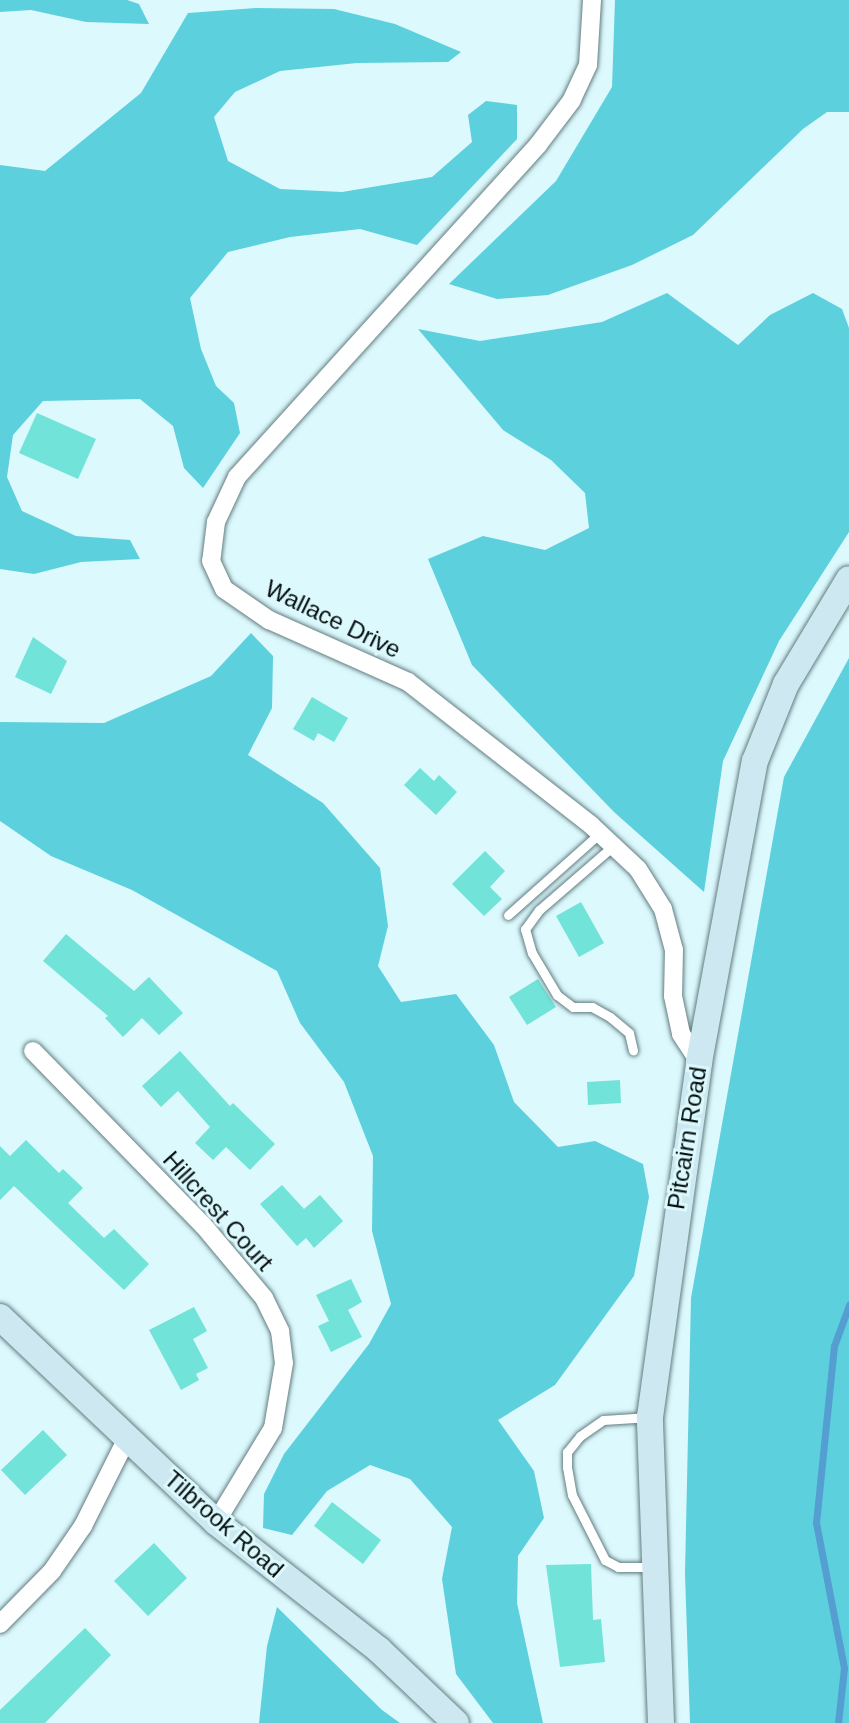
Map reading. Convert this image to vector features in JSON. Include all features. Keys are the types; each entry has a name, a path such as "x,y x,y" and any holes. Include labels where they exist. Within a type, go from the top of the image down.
{"street":[{"name":"Wallace Drive","path":"592,0 588,65 572,100 538,145 237,477 216,522 211,561 224,589 269,620 408,682 638,869 663,909 674,950 673,996 681,1034 699,1062"},
{"name":"Pitcairn Road","path":"661,1723 650,1417 699,1062 755,761 786,684 849,579"},
{"name":"Hillcrest Court","path":"33,1051 203,1225 264,1298 280,1331 284,1363 273,1428 216,1522"},
{"name":"Tilbrook Road","path":"0,1317 216,1522 379,1650 456,1723"},
{"path":"0,1624 68,1548 127,1438"}],"lane":[{"path":"508,915 606,840"},
{"path":"606,840 539,910 525,929 532,953 557,995 573,1007 592,1007 610,1017 629,1033 633,1051"},
{"path":"650,1417 603,1420 580,1436 567,1452 567,1467 572,1495 605,1560 618,1567 656,1567"}],"shaded area":[{"path":"0,0 127,0 139,4 149,24 86,22 31,10 0,12"},
{"path":"615,0 849,0 849,112 827,112 803,129 693,235 632,265 548,295 497,299 449,284 556,181 612,87"},
{"path":"256,8 334,9 395,24 461,52 448,62 357,63 280,71 235,92 214,117 228,161 280,189 342,192 432,177 472,142 468,115 486,101 517,105 517,139 417,245 360,229 290,237 228,252 190,298 201,349 216,386 234,403 240,433 203,488 184,468 173,426 140,399 43,401 13,435 7,477 22,511 76,536 130,540 140,559 81,562 34,574 0,569 0,165 45,171 141,93 188,13"},
{"path":"667,293 738,345 770,315 813,293 842,309 849,328 849,532 779,641 723,761 704,892 614,812 472,665 428,559 483,536 545,550 589,528 585,493 551,460 503,430 418,329 480,341 602,322"},
{"path":"251,633 273,656 272,708 248,755 323,803 380,868 388,926 378,966 401,1002 456,994 494,1045 514,1102 558,1147 595,1141 643,1164 649,1197 634,1276 555,1385 498,1420 534,1471 544,1518 518,1556 517,1603 543,1723 493,1723 456,1674 442,1579 452,1527 410,1479 370,1465 327,1491 292,1535 263,1528 264,1494 284,1454 369,1344 391,1304 372,1231 373,1156 344,1082 300,1023 277,971 132,890 51,856 0,821 0,722 104,723 211,676"},
{"path":"849,658 849,1723 690,1723 685,1574 691,1298 784,777"},
{"path":"277,1607 382,1710 400,1723 259,1723 267,1646"}],"building":[{"path":"37,413 96,439 78,479 19,453"},
{"path":"33,637 67,661 51,694 15,677"},
{"path":"312,697 348,718 334,742 318,733 314,741 293,729"},
{"path":"420,768 434,781 439,775 457,792 436,815 404,785"},
{"path":"485,851 505,871 490,887 502,899 484,916 452,884"},
{"path":"581,902 604,943 579,957 556,916"},
{"path":"66,934 134,991 149,977 183,1013 159,1035 142,1018 123,1037 105,1018 108,1016 43,961"},
{"path":"538,979 556,1007 527,1025 509,997"},
{"path":"180,1051 230,1106 233,1103 275,1144 250,1170 226,1147 213,1160 195,1143 210,1127 178,1091 161,1107 142,1086"},
{"path":"620,1080 621,1103 588,1105 587,1082"},
{"path":"26,1140 59,1173 63,1169 83,1188 68,1203 104,1238 114,1229 149,1264 124,1290 14,1186 0,1200 0,1146 10,1156"},
{"path":"282,1185 304,1209 320,1195 343,1221 314,1248 306,1238 297,1246 260,1204"},
{"path":"351,1279 362,1302 348,1310 362,1337 331,1352 318,1326 329,1321 316,1295"},
{"path":"194,1307 207,1331 193,1339 208,1368 196,1374 199,1380 181,1390 149,1330"},
{"path":"43,1430 67,1455 25,1495 1,1470"},
{"path":"332,1502 381,1540 363,1564 314,1526"},
{"path":"154,1543 187,1578 148,1616 114,1581"},
{"path":"591,1564 593,1620 601,1619 605,1662 560,1667 546,1565"},
{"path":"85,1628 111,1655 45,1723 0,1723 0,1710"}],"waterway":[{"path":"838,1723 844,1668 816,1523 834,1346 849,1305"}]}
